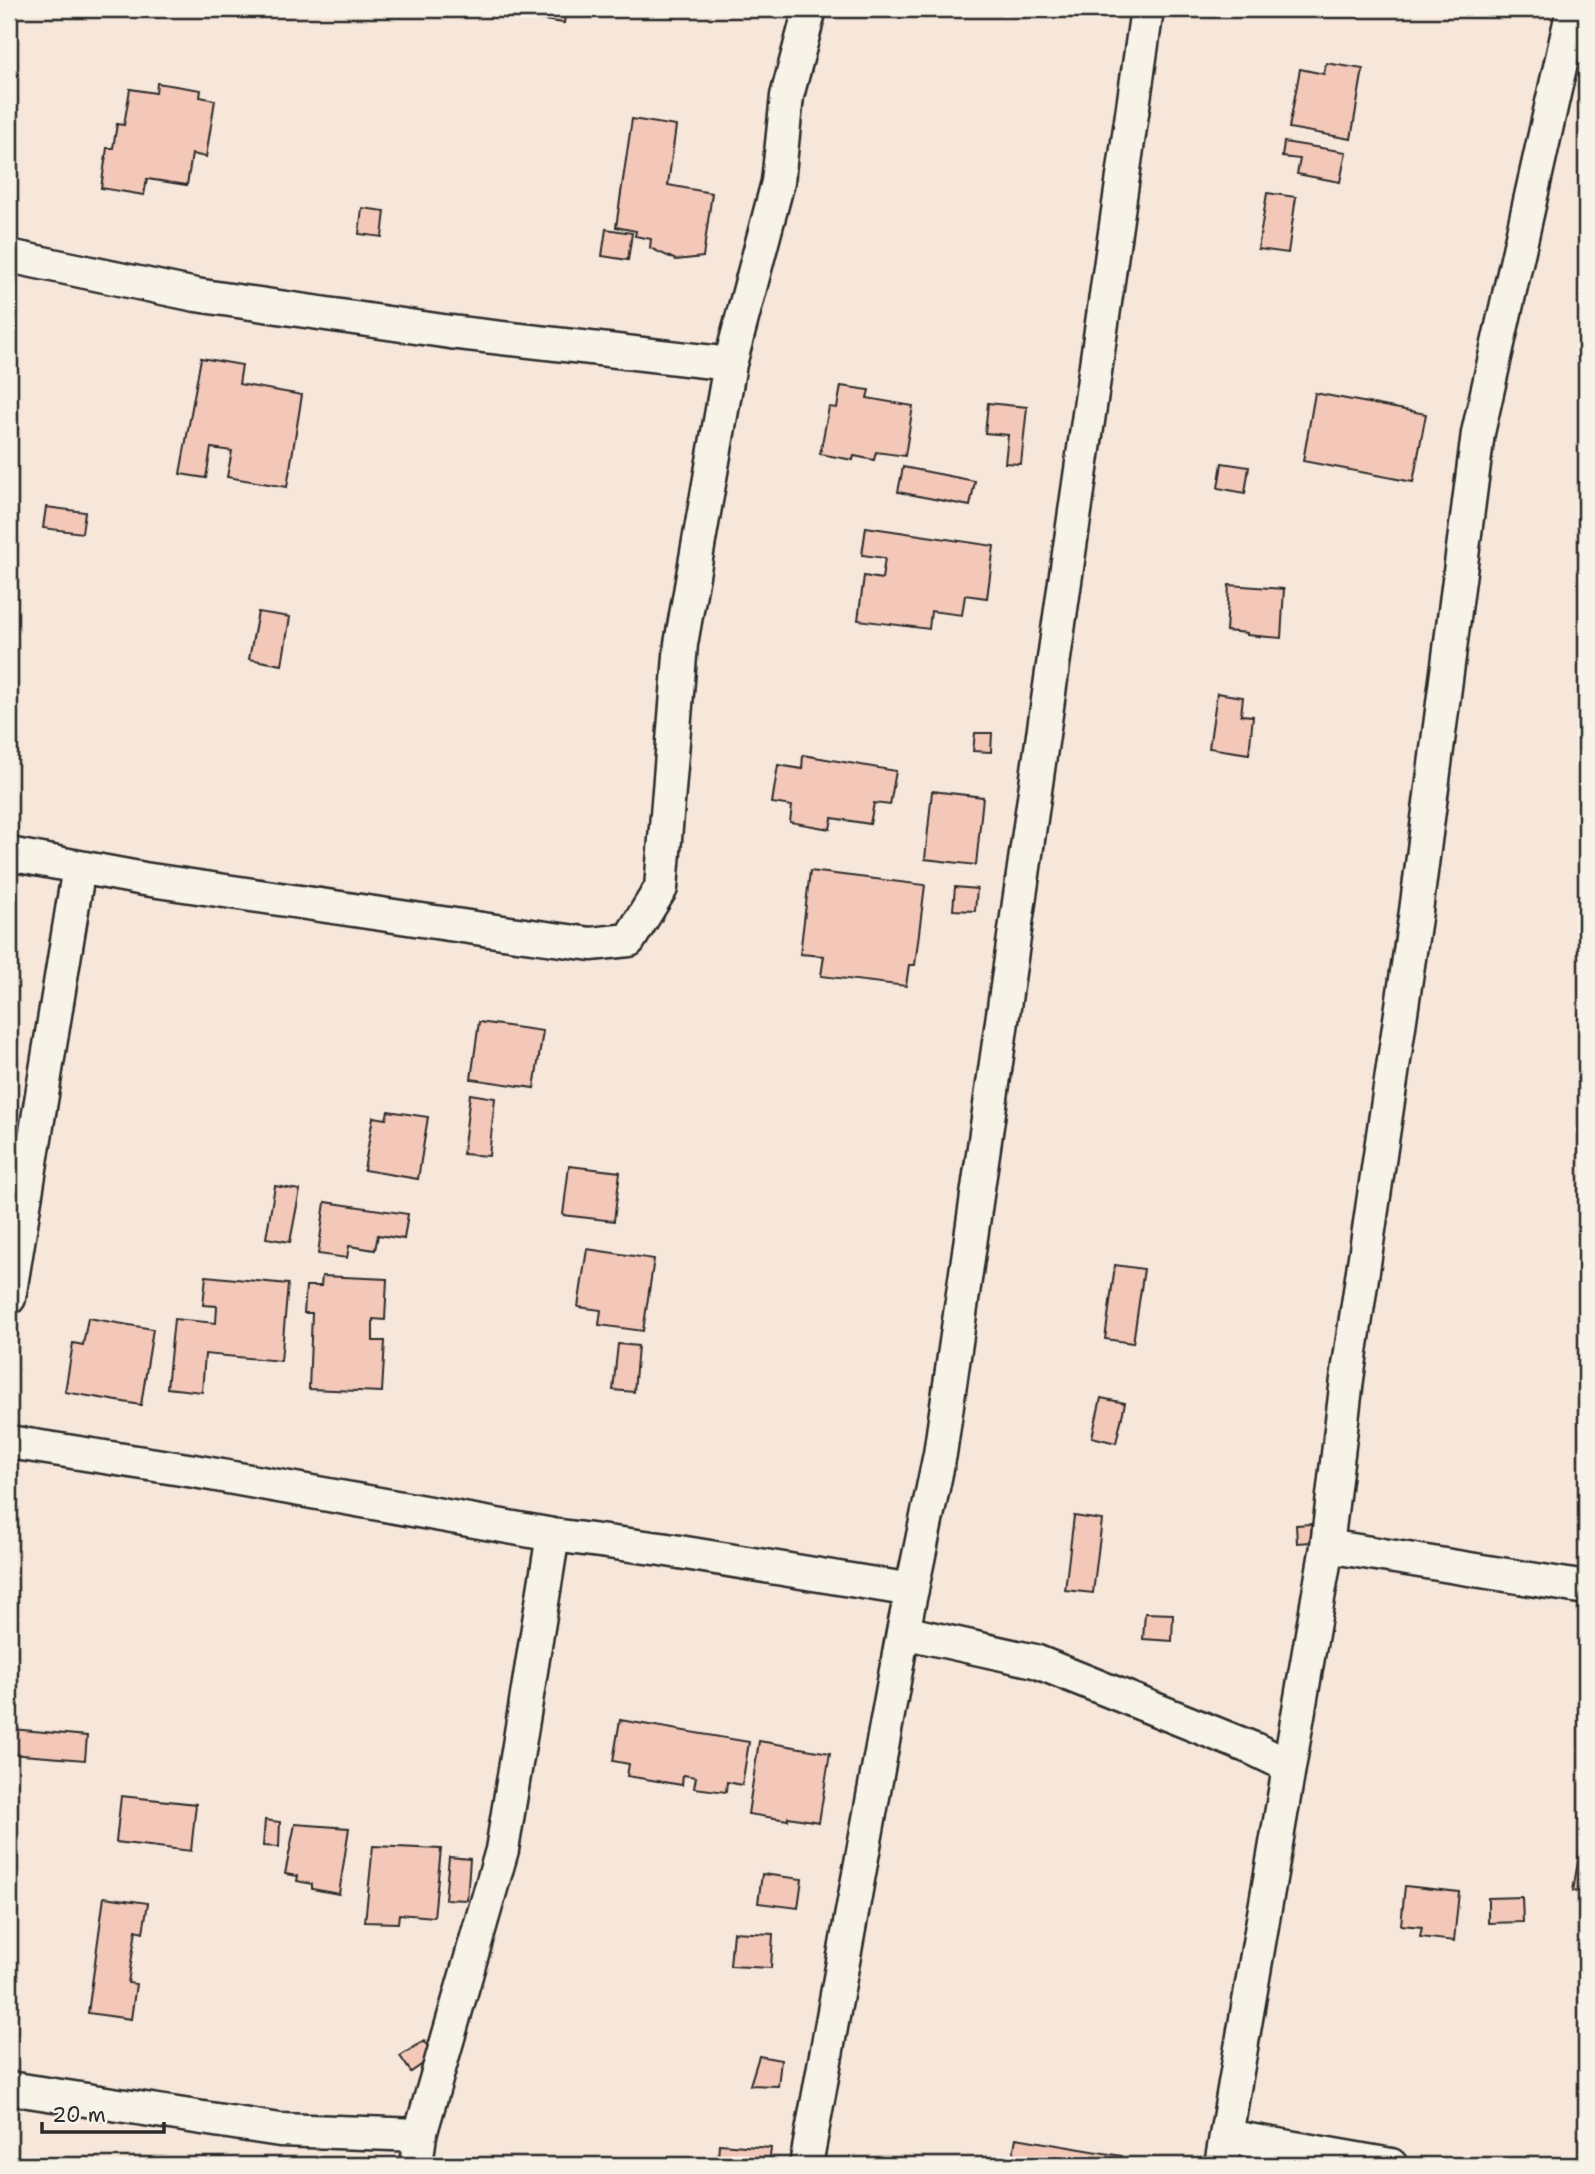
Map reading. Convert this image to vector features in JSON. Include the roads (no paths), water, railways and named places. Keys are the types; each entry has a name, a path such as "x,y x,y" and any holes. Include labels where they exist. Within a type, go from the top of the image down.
{"street":[{"path":"9,855 184,885 590,944 629,940 661,888 681,644 730,364 778,182 787,96 810,9"},
{"path":"806,2165 903,1632 942,1440 1147,9"},
{"path":"1391,2165 1223,2151 1327,1546 1349,1365 1416,912 1478,433 1573,9"},
{"path":"9,256 209,297 450,332 730,364"},
{"path":"9,1298 79,867"},
{"path":"9,1442 194,1471 553,1535 661,1549 912,1590"},
{"path":"9,2088 418,2150 502,1850 553,1535"},
{"path":"1327,1546 1586,1588"},
{"path":"903,1632 1035,1661 1254,1749 1289,1766"}]}
